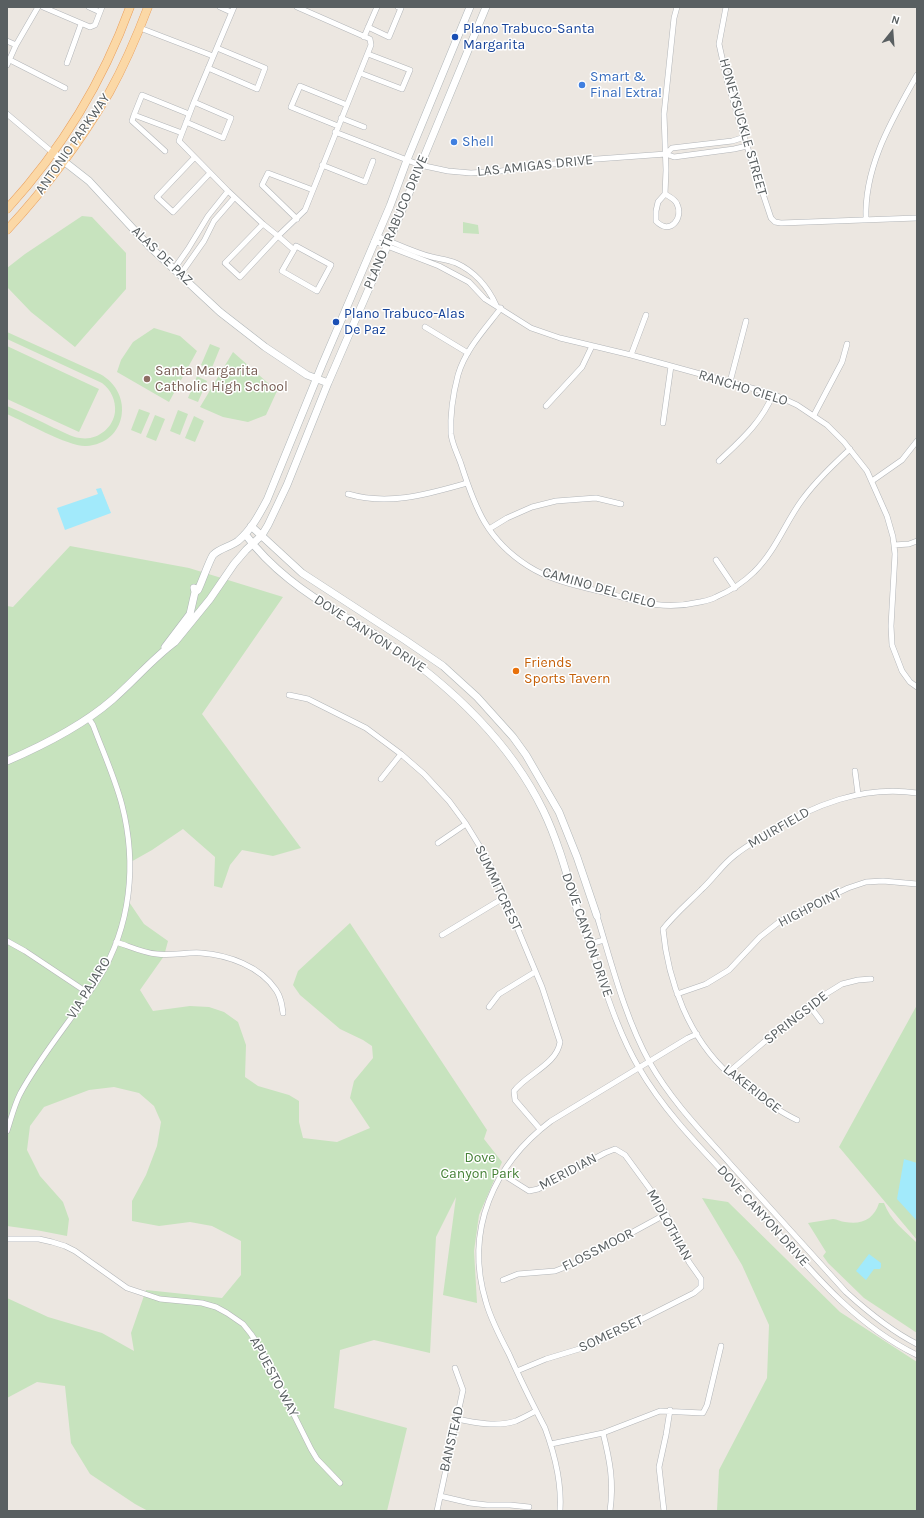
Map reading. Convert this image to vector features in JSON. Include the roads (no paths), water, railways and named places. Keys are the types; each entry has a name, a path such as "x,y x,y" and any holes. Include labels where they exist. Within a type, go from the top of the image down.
{"main road":[{"name":"ANTONIO PARKWAY","path":"7,209 52,152 75,118 116,43 130,7"},
{"name":"ANTONIO PARKWAY","path":"7,230 25,211 88,127 109,92 140,28 148,7"}],"street":[{"path":"38,7 8,62 65,88"},
{"path":"43,7 90,27 95,25 101,9 89,7"},
{"path":"220,7 232,9 179,141 234,198 294,250"},
{"path":"263,224 225,263 240,277 278,236 305,210 371,45 371,41 364,37 297,7"},
{"path":"364,37 377,7"},
{"path":"368,28 389,37 401,8 398,7"},
{"name":"PLANO TRABUCO DRIVE","path":"162,652 190,614 195,592 198,590 213,555 237,542 245,534 267,500 316,378 390,206 407,160 470,7"},
{"name":"PLANO TRABUCO DRIVE","path":"162,652 176,642 210,599 234,564 262,535 287,485 328,383 388,244 486,7"},
{"path":"665,194 673,199 678,205 677,221 673,226 666,228 661,226 656,221 656,211 658,202 665,194 665,92 674,18 677,7"},
{"name":"HONEYSUCKLE STREET","path":"726,7 719,44 727,80 769,214 775,222 781,223 866,219"},
{"path":"67,63 81,24"},
{"path":"140,28 213,56"},
{"path":"7,41 16,46"},
{"path":"208,68 257,89 266,68 217,48"},
{"path":"360,73 402,89 410,70 368,54"},
{"path":"917,75 883,138 868,183 866,196 866,219 917,218"},
{"path":"338,126 291,107 300,86 347,104"},
{"path":"164,151 132,121 142,95 189,114"},
{"path":"186,122 223,138 232,118 194,102"},
{"name":"ALAS DE PAZ","path":"7,114 89,181 149,246 220,312 265,347 307,375 328,383"},
{"path":"134,115 182,133"},
{"path":"341,118 364,127"},
{"name":"LAS AMIGAS DRIVE","path":"336,132 420,165 448,171 471,172 501,171 583,160 666,154 674,157 718,152 747,146"},
{"name":"LAS AMIGAS DRIVE","path":"666,154 672,148 716,143 745,137"},
{"path":"716,143 718,152"},
{"path":"194,158 157,197 173,212 210,173"},
{"path":"322,165 365,182 373,161"},
{"path":"297,219 262,186 268,173 313,190"},
{"path":"174,269 208,216 228,191"},
{"path":"180,275 204,240 214,221 234,198"},
{"name":"RANCHO CIELO","path":"376,239 469,282 485,299 531,328 560,338 632,355 774,394 797,405 827,425 850,449 867,471 887,516 895,554 891,626 892,645 902,671 910,682 917,687"},
{"name":"RANCHO CIELO","path":"388,244 455,263 473,274 491,293 496,305"},
{"path":"296,246 331,265 317,291 282,271 294,250 296,246"},
{"path":"450,272 455,263"},
{"path":"469,282 473,274"},
{"name":"CAMINO DEL CIELO","path":"501,308 473,344 457,376 452,413 452,436 476,508 489,529 503,547 540,573 640,602 666,607 688,605 714,599 735,588 754,572 768,555 801,501 822,476 850,449"},
{"path":"632,355 646,315"},
{"path":"730,382 746,321"},
{"path":"425,327 468,353"},
{"path":"814,415 842,362 847,344"},
{"path":"546,406 582,367 592,346"},
{"path":"663,423 671,366"},
{"path":"719,461 756,424 769,405 774,394"},
{"path":"872,481 902,460 917,441"},
{"path":"348,494 373,500 414,497 467,483"},
{"path":"489,529 507,518 532,507 556,501 596,498 621,504"},
{"name":"DOVE CANYON DRIVE","path":"251,526 302,573 443,666 477,697 513,737 526,755 559,812 577,857 632,1023 650,1062 665,1087 698,1128 846,1292 871,1314 917,1344"},
{"name":"DOVE CANYON DRIVE","path":"245,534 278,571 340,614 375,634 412,660 441,683 489,730 522,773 543,810 561,853 580,919 617,1023 639,1068 655,1093 690,1136 828,1288 871,1328 917,1355"},
{"path":"894,545 909,544 917,541"},
{"path":"716,560 735,588"},
{"path":"7,761 32,751 89,719 113,699 162,652"},
{"name":"SUMMITCREST","path":"289,695 308,699 340,714 366,728 401,754 424,774 449,801 466,824 485,855 505,898 542,987 560,1042 559,1050 552,1059 519,1084 514,1091 515,1100 540,1130"},
{"name":"VIA PAJARO","path":"7,1131 20,1094 99,978 116,942 124,917 129,891 129,841 122,805 93,725 89,719"},
{"path":"381,779 401,754"},
{"path":"855,771 858,794"},
{"name":"MUIRFIELD","path":"669,922 703,889 734,855 806,811 831,801 858,794 888,791 917,793"},
{"path":"438,843 466,824"},
{"name":"HIGHPOINT","path":"677,994 706,984 729,970 760,937 779,922 830,896 866,882 883,880 917,884"},
{"path":"442,935 505,898"},
{"name":"LAKERIDGE","path":"669,922 663,930 668,962 677,994 697,1034 710,1053 728,1073 782,1113 797,1120"},
{"path":"590,944 604,940"},
{"path":"7,941 25,951 88,993"},
{"path":"116,942 142,951 157,954 200,953 217,955 238,961 260,975 276,990 281,1000 283,1013"},
{"path":"489,1007 500,994 535,972"},
{"name":"SPRINGSIDE","path":"728,1073 808,1005 842,984 858,980 871,979"},
{"path":"808,1005 821,1022"},
{"path":"560,1511 560,1484 555,1456 551,1444 489,1312 482,1288 479,1261 481,1230 485,1214 492,1193 502,1174 514,1155 529,1139 551,1121 697,1034"},
{"name":"MERIDIAN","path":"502,1174 530,1191 538,1189 615,1149"},
{"name":"MIDLOTHIAN","path":"615,1149 625,1155 666,1214 689,1262 700,1279 701,1287"},
{"name":"FLOSSMOOR","path":"503,1280 518,1274 555,1271 576,1263 666,1214"},
{"name":"APUESTO WAY","path":"7,1239 39,1239 65,1246 85,1258 127,1288 160,1299 202,1303 227,1313 243,1324 261,1349 317,1459 340,1483"},
{"name":"SOMERSET","path":"516,1371 546,1359 589,1346 694,1293 701,1287"},
{"path":"551,1444 603,1433 660,1410 703,1413 707,1405 721,1346"},
{"name":"BANSTEAD","path":"437,1511 463,1390 454,1368"},
{"path":"664,1511 659,1467 670,1410"},
{"path":"457,1419 479,1423 499,1424 516,1421 536,1411"},
{"path":"603,1433 613,1482 610,1511"},
{"path":"440,1496 487,1506 510,1505 529,1507"}],"water":[{"path":"101,488 111,513 65,530 57,508 98,494 96,489"},
{"path":"904,1159 917,1163 917,1221 897,1199"},
{"path":"869,1254 881,1263 881,1267 880,1269 874,1269 866,1280 856,1271"}],"place":[{"name":"Plano Trabuco-Santa Margarita","path":"455,37"},
{"name":"Smart & Final Extra!","path":"582,85"},
{"name":"Shell","path":"454,142"},
{"name":"Plano Trabuco-Alas De Paz","path":"336,322"},
{"name":"Santa Margarita Catholic High School","path":"147,379"},
{"name":"Friends Sports Tavern","path":"516,671"}],"park label":[{"name":"Dove Canyon Park","path":"480,1166"}]}
